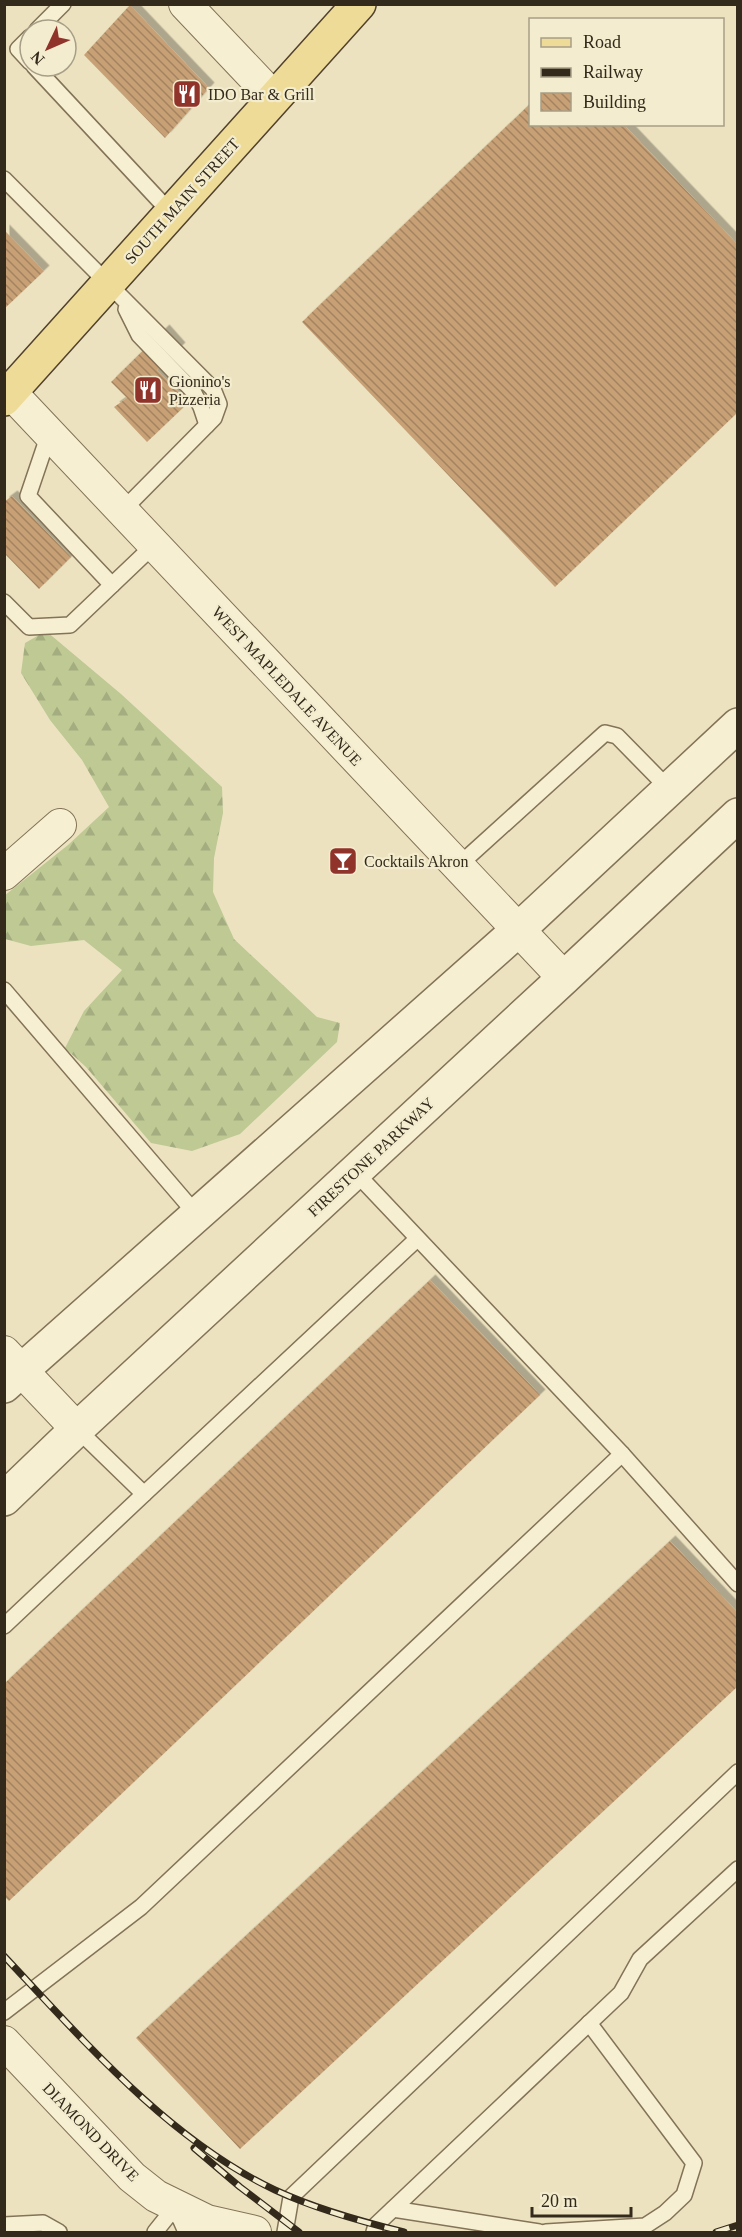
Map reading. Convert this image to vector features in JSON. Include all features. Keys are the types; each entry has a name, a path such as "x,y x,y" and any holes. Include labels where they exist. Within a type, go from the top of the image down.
{"main road":[{"name":"SOUTH MAIN STREET","path":"7,396 114,291 171,213 359,4"}],"street":[{"path":"185,4 274,98"},
{"name":"WEST MAPLEDALE AVENUE","path":"7,396 49,434 564,978"},
{"path":"77,1429 10,1369 197,1215 518,930 738,725"},
{"name":"FIRESTONE PARKWAY","path":"4,1499 738,815"},
{"path":"4,874 60,825"},
{"name":"DIAMOND DRIVE","path":"4,2042 132,2177 181,2220 207,2221 255,2232"}],"lane":[{"path":"49,18 63,4"},
{"path":"45,78 171,213"},
{"path":"4,179 213,389 219,404 214,418 122,511"},
{"path":"49,434 28,496 112,585"},
{"path":"4,602 29,627 70,625 154,545"},
{"path":"458,866 605,733 617,736 669,789"},
{"path":"4,990 197,1215"},
{"path":"355,1172 622,1454 738,1584"},
{"path":"4,1626 417,1239"},
{"path":"77,1429 144,1494"},
{"path":"4,2012 141,1906 622,1454"},
{"path":"285,2232 291,2197 738,1772"},
{"path":"374,2232 376,2225 621,1993 640,1959 738,1869"},
{"path":"546,2232 645,2226 665,2213 684,2195 694,2163 589,2023"},
{"path":"393,2209 539,2232"},
{"path":"154,2232 181,2220"},
{"path":"4,2225 43,2223 59,2232"}],"green space":[{"path":"46,631 121,694 222,787 223,813 214,858 213,892 234,939 317,1017 340,1023 337,1042 240,1134 192,1151 151,1143 86,1067 65,1048 84,1011 122,970 84,940 31,946 5,939 4,896 68,845 109,807 82,760 50,720 21,673 25,643"}],"building":[{"path":"130,5 209,88 165,138 84,55"},
{"path":"529,105 529,126 625,126 738,245 738,412 555,587 302,322"},
{"path":"4,230 44,271 4,309"},
{"name":"Gionino's Pizzeria","path":"164,330 180,348 157,370 189,402 147,442 114,407 127,398 111,382"},
{"path":"12,496 71,557 39,589 4,553 4,502"},
{"path":"430,1280 540,1395 9,1901 4,1896 4,1684"},
{"path":"670,1541 738,1613 738,1686 240,2149 136,2038"}],"railway":[{"path":"4,1956 129,2086 199,2144 236,2169 290,2197 338,2214 404,2232"},
{"path":"194,2148 299,2232"},
{"path":"716,2232 738,2225"}],"place":[{"name":"IDO Bar & Grill","path":"187,94"},
{"name":"Gionino's Pizzeria","path":"148,390"},
{"name":"Cocktails Akron","path":"343,861"}]}
